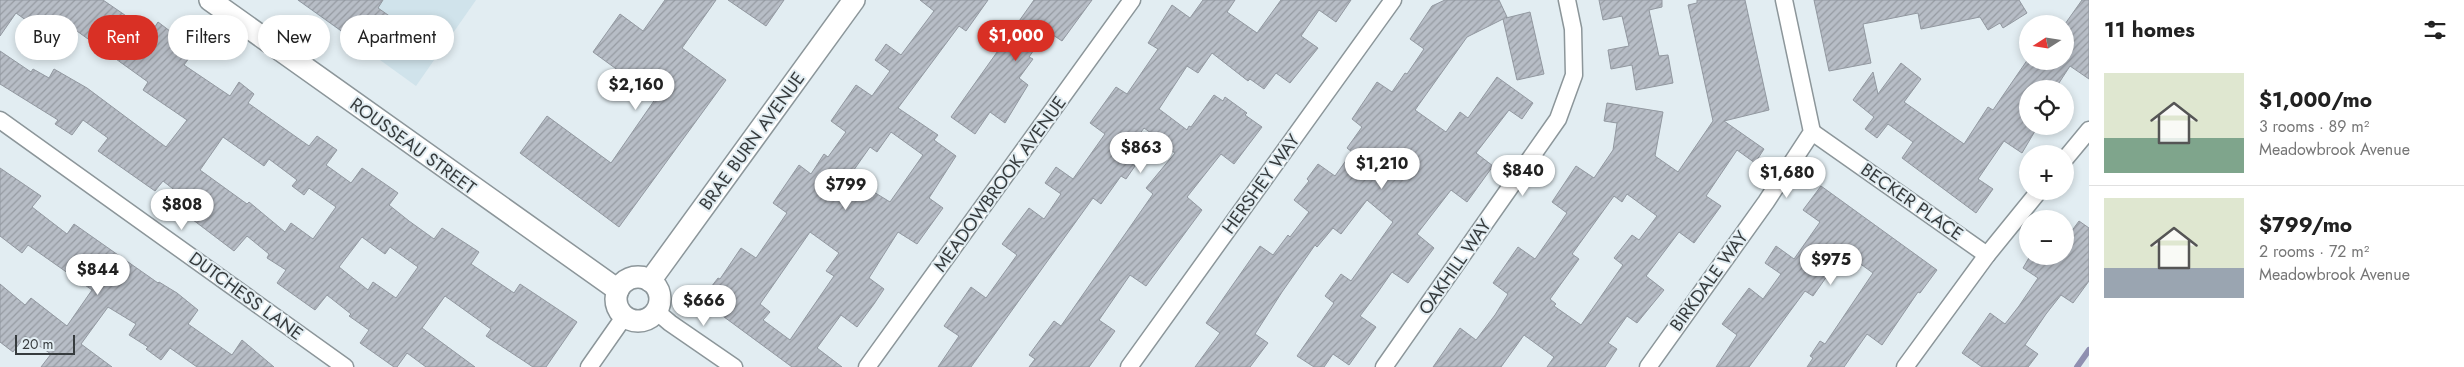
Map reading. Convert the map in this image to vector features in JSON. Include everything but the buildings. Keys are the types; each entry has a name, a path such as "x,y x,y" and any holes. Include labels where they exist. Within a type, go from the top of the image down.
{"street":[{"name":"ROUSSEAU STREET","path":"210,0 618,290"},
{"name":"BRAE BURN AVENUE","path":"650,281 854,0"},
{"name":"MEADOWBROOK AVENUE","path":"868,367 1132,0"},
{"name":"HERSHEY WAY","path":"1129,367 1393,0"},
{"name":"OAKHILL WAY","path":"1384,367 1558,119 1574,75 1573,29 1567,0"},
{"path":"1784,0 1812,132"},
{"name":"DUTCHESS LANE","path":"0,120 345,367"},
{"path":"2074,148 2089,130"},
{"name":"BECKER PLACE","path":"1812,132 1987,255"},
{"name":"BIRKDALE WAY","path":"1648,367 1766,202 1812,132"},
{"path":"1905,367 1987,255 2032,200"},
{"path":"636,277 650,281 655,286 660,298 656,311 648,319 642,321 629,320 624,317 616,305 618,290 622,284 636,277"},
{"path":"656,311 670,323 734,367"},
{"path":"589,367 624,317"}],"shaded area":[{"path":"297,0 476,0 454,32 454,15 340,15 340,31 330,24 330,15 318,15"},
{"path":"380,60 434,60 416,86"}],"waterway":[{"path":"2077,367 2089,350"}]}
